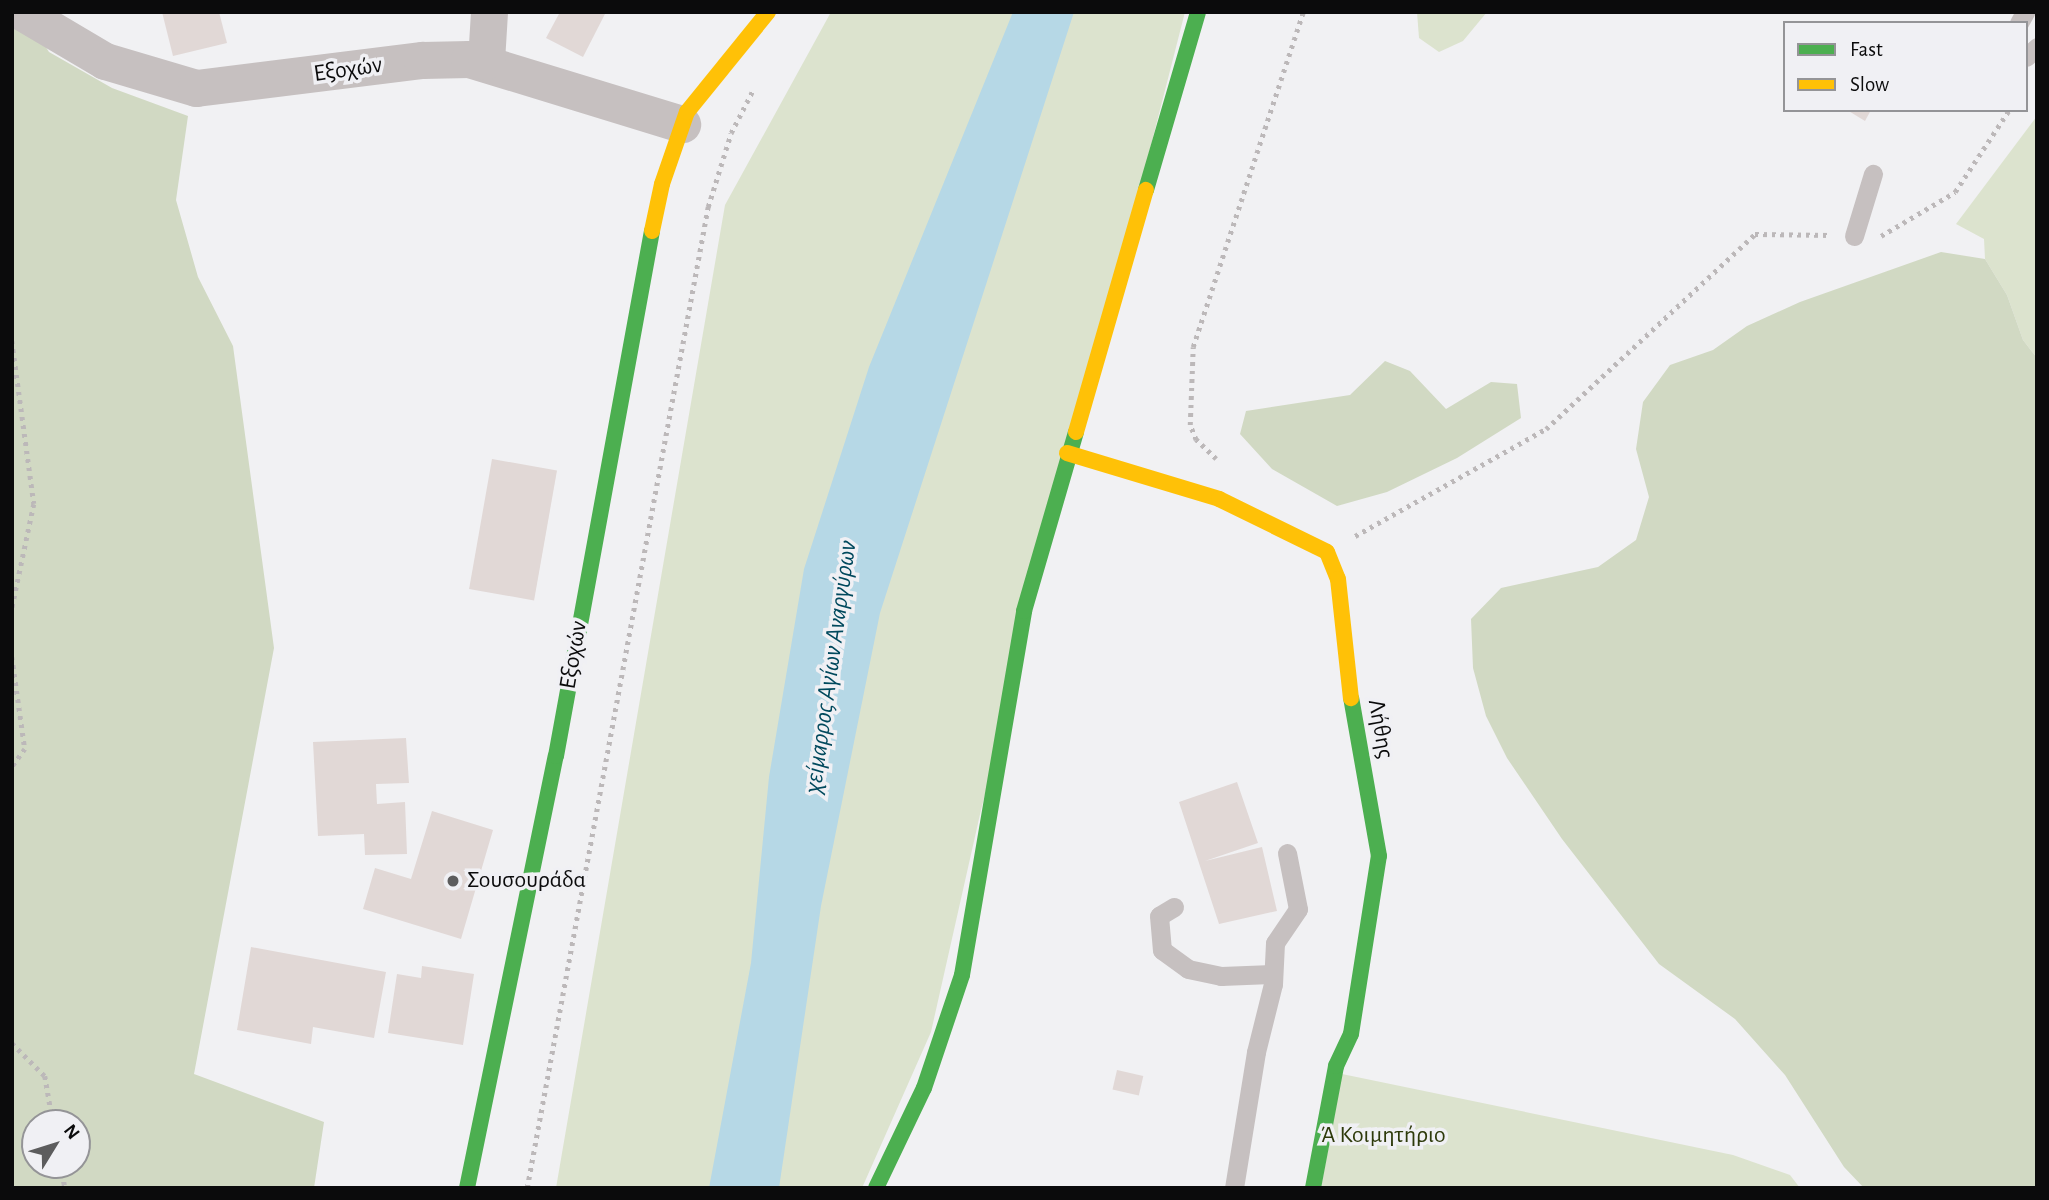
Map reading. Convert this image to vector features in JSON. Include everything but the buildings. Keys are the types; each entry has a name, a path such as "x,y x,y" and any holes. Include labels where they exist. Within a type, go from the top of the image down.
{"street":[{"name":"Εξοχών","path":"22,12 105,61 196,88 422,60 486,61 682,124"},
{"path":"486,61 489,12"},
{"name":"Εξοχών","path":"467,1188 558,743 631,326 662,184 682,124 768,12"},
{"path":"876,1188 939,1051 962,975 985,856 1009,686 1067,453 1198,12"},
{"path":"1067,453 1219,499 1327,552"},
{"name":"Λήθης","path":"1313,1188 1336,1066 1351,1034 1379,856 1344,656 1338,579 1327,552"}],"lane":[{"path":"1854,236 1873,174"},
{"path":"1234,1188 1273,974 1275,943 1298,909 1287,853"},
{"path":"1174,907 1159,916 1162,950 1188,969 1221,976 1273,974"}],"path":[{"path":"1223,463 1205,451 1190,425 1193,347 1304,12"},
{"path":"527,1188 708,207 731,133 758,80"},
{"path":"1327,552 1546,429 1755,234 1884,236 1955,192 2008,112"},
{"path":"12,341 34,504 12,608"},
{"path":"12,657 24,749 12,767"},
{"path":"12,1043 45,1076 51,1109"}],"green space":[{"path":"12,12 24,12 49,52 112,88 188,116 176,200 198,277 233,346 274,648 194,1074 324,1122 314,1188 12,1188"},
{"path":"831,12 1185,12 981,810 931,1032 862,1188 556,1188 725,205"},
{"path":"1417,12 1487,12 1463,41 1439,52 1419,38"},
{"path":"2037,116 2037,358 2023,340 2007,295 1985,259 1984,239 1956,224"},
{"path":"1941,252 1985,259 2007,295 2023,340 2037,358 2037,1188 1864,1188 1844,1167 1785,1075 1735,1019 1659,964 1562,839 1507,758 1486,716 1473,668 1471,619 1501,588 1598,567 1636,540 1649,497 1636,449 1643,402 1670,365 1713,350 1747,326 1800,302"},
{"path":"1385,361 1410,371 1446,409 1491,382 1517,384 1521,418 1457,458 1387,492 1337,506 1272,469 1240,434 1246,411 1350,395"},
{"name":"Ά Κοιμητήριο","path":"1342,1074 1733,1155 1790,1175 1800,1188 1321,1188"}],"water":[{"name":"χείμαρρος Αγίων Αναργύρων","path":"1013,12 1074,12 880,613 821,906 779,1188 709,1188 751,963 769,777 804,569 869,367"}],"traffic: fast":[{"path":"1146,190 1198,12"},
{"path":"467,1188 556,756 652,231"},
{"path":"876,1188 924,1088 962,975 1024,611 1076,432"},
{"path":"1313,1188 1336,1066 1351,1034 1379,856 1351,698"}],"traffic: slow":[{"path":"652,231 662,184 687,112 768,12"},
{"path":"1076,432 1146,190"},
{"path":"1067,453 1219,499 1327,552 1338,579 1351,698"}],"place":[{"name":"Σουσουράδα","path":"453,881"}]}
